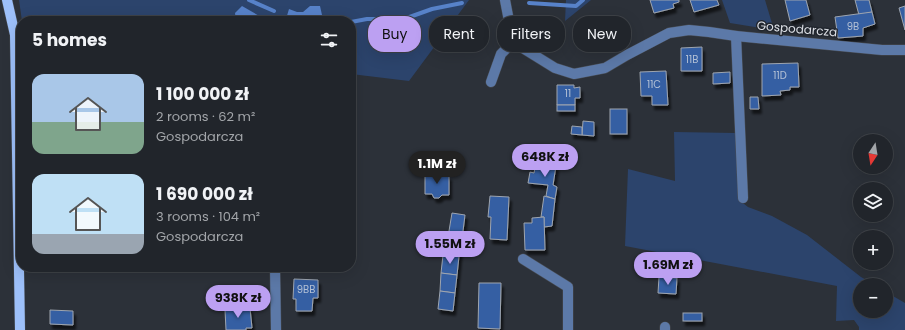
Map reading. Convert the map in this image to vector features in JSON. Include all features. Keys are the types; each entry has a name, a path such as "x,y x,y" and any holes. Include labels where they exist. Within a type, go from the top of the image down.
{"main road":[{"path":"7,0 15,35 16,94"},
{"path":"19,272 20,330"}],"street":[{"path":"504,0 507,16"},
{"name":"Gospodarcza","path":"529,52 555,68 574,74 605,68 670,33 689,30 882,50 905,50"},
{"path":"736,36 743,198"},
{"path":"491,82 503,52"},
{"path":"522,259 568,287 568,330"},
{"path":"275,272 276,330"}],"shaded area":[{"path":"19,0 469,0 457,16 429,16 429,52 430,52 409,81 356,75 356,16 21,16"},
{"path":"566,0 591,0 565,21"},
{"path":"722,0 765,0 774,30 730,23"},
{"path":"242,6 259,16 235,16 235,13"},
{"path":"310,6 320,6 323,16 287,16 289,9 297,12 303,12"},
{"path":"674,132 735,133 739,200 748,207 772,216 807,235 863,278 853,278 853,318 893,318 893,296 905,303 905,330 859,330 859,327 854,320 836,321 837,286 625,246 628,169 675,181"}],"building":[{"path":"650,0 679,0 679,2 673,4 674,8 654,13"},
{"path":"690,0 717,0 719,5 694,12"},
{"path":"785,0 806,0 810,15 790,21"},
{"path":"855,0 869,0 872,12 859,15"},
{"path":"905,6 905,30 899,8"},
{"path":"872,12 875,24 863,28 863,36 838,38 835,17"},
{"path":"702,47 702,71 681,71 681,48"},
{"path":"798,63 799,87 790,87 790,90 780,91 781,95 762,96 762,64"},
{"path":"666,71 668,105 652,105 652,96 641,96 640,72"},
{"path":"730,72 730,83 713,84 713,73"},
{"path":"557,85 574,85 574,88 580,87 580,98 575,98 575,105 557,105"},
{"path":"750,97 758,97 759,109 750,109"},
{"path":"557,105 575,105 575,111 557,111"},
{"path":"610,109 627,109 627,134 610,134"},
{"path":"583,121 594,122 594,136 582,135"},
{"path":"572,126 582,127 582,135 571,134"},
{"path":"536,163 556,166 553,185 557,187 555,199 546,196 548,185 528,183 530,172 534,173"},
{"path":"434,173 441,173 443,176 449,176 449,195 442,195 439,198 434,198 432,194 425,194 425,176 431,176"},
{"path":"490,196 509,197 507,240 490,239 491,217 488,217"},
{"path":"544,196 555,199 552,226 544,227 544,217 541,217"},
{"path":"452,213 465,215 462,239 448,237"},
{"path":"544,217 545,250 525,250 524,223 532,223 532,218"},
{"path":"449,237 462,239 459,256 446,255"},
{"path":"443,255 459,256 457,275 441,273"},
{"path":"441,273 457,275 455,293 440,291"},
{"path":"659,277 677,278 676,294 658,293"},
{"path":"294,279 318,280 318,298 313,298 312,311 296,311 296,299 293,299"},
{"path":"479,283 501,283 500,329 478,328"},
{"path":"440,291 455,293 453,311 438,309"},
{"path":"250,308 252,328 246,328 246,330 226,330 225,310"},
{"path":"50,310 73,311 73,325 50,324"},
{"path":"683,313 702,313 702,321 683,321"}],"waterway":[{"path":"249,0 274,11"},
{"path":"529,3 576,6 583,0"},
{"path":"356,21 367,19 404,19 432,9 462,3"}]}
